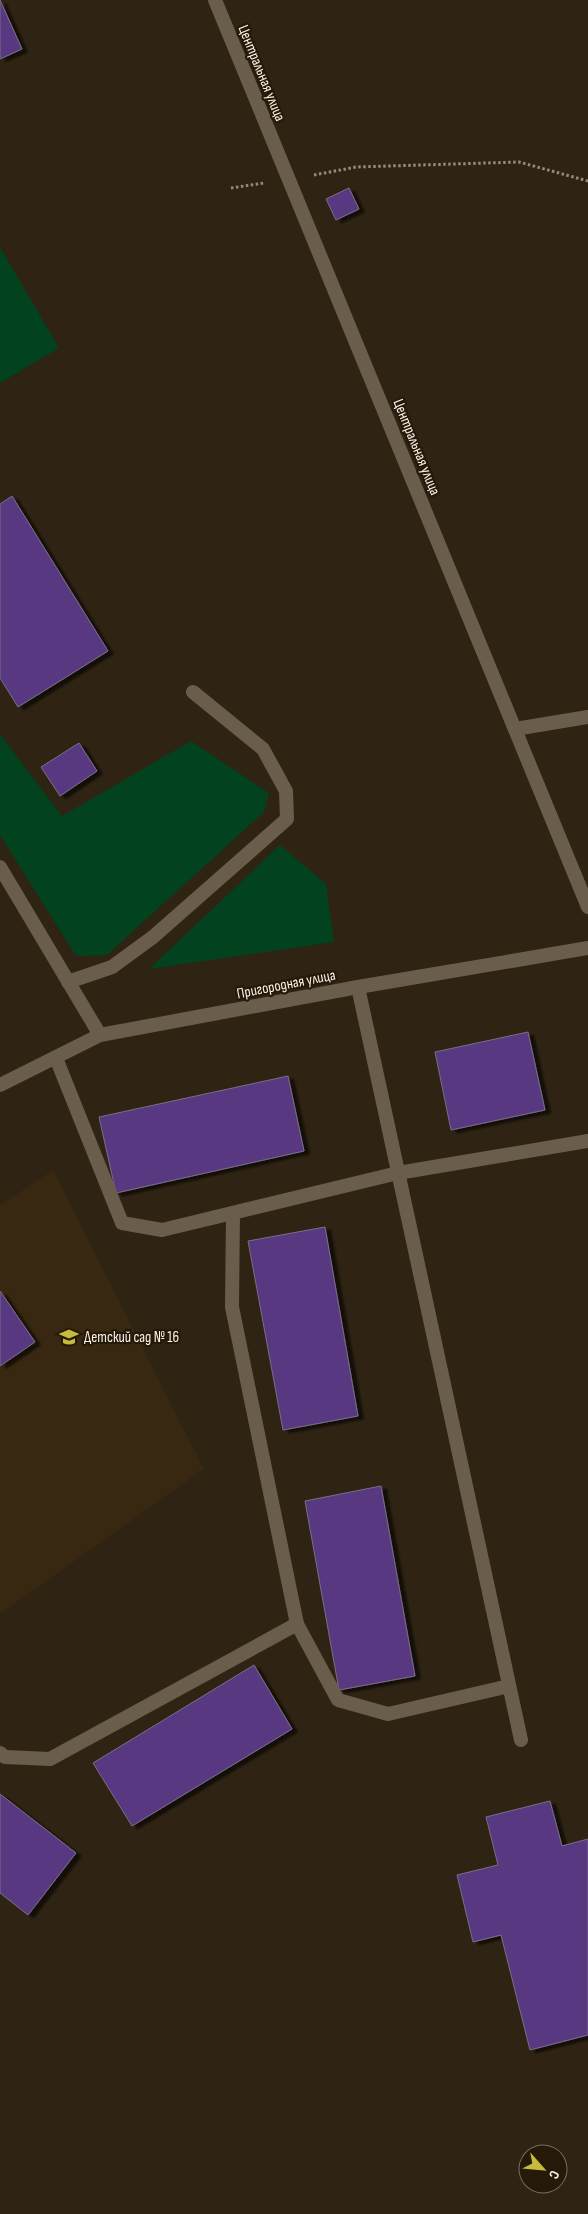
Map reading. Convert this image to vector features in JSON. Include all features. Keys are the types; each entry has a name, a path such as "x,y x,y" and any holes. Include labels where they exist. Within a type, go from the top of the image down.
{"street":[{"name":"Центральная улица","path":"215,0 588,907"},
{"path":"68,982 112,967 154,937 286,820 286,791 264,749 193,692"},
{"path":"515,729 588,717"},
{"path":"0,867 100,1036"},
{"name":"Пригородная улица","path":"0,1085 100,1036 358,987 588,948"},
{"path":"358,987 521,1740"},
{"path":"56,1058 122,1223 162,1230 398,1173 588,1141"},
{"path":"233,1213 232,1307 297,1624 338,1700 388,1714 509,1686"},
{"path":"0,1753 5,1757 50,1759 297,1624"}],"path":[{"path":"232,188 356,167 519,162 588,181"}],"shaded area":[{"name":"Детский сад № 16","path":"53,1170 204,1469 0,1614 0,1205"}],"green space":[{"path":"0,247 59,348 0,383"},
{"path":"0,734 62,816 191,741 269,793 264,812 107,955 76,956 0,835"},
{"path":"280,845 326,884 334,942 149,969"}],"building":[{"path":"0,0 22,49 0,59"},
{"path":"349,188 359,209 336,220 326,199"},
{"path":"12,496 108,651 18,707 0,678 0,504"},
{"path":"79,743 97,771 60,796 41,767"},
{"path":"528,1032 545,1110 451,1130 435,1052"},
{"path":"288,1076 304,1151 116,1193 99,1117"},
{"path":"325,1227 358,1416 283,1430 248,1241"},
{"path":"0,1291 35,1342 0,1366"},
{"path":"381,1486 415,1676 339,1690 305,1501"},
{"path":"254,1665 292,1729 132,1826 93,1763"},
{"path":"0,1794 76,1853 28,1915 0,1893"},
{"path":"550,1801 562,1846 588,1839 588,2035 530,2050 501,1935 473,1942 457,1875 498,1865 486,1817"}],"place":[{"name":"Детский сад № 16","path":"69,1337"}]}
